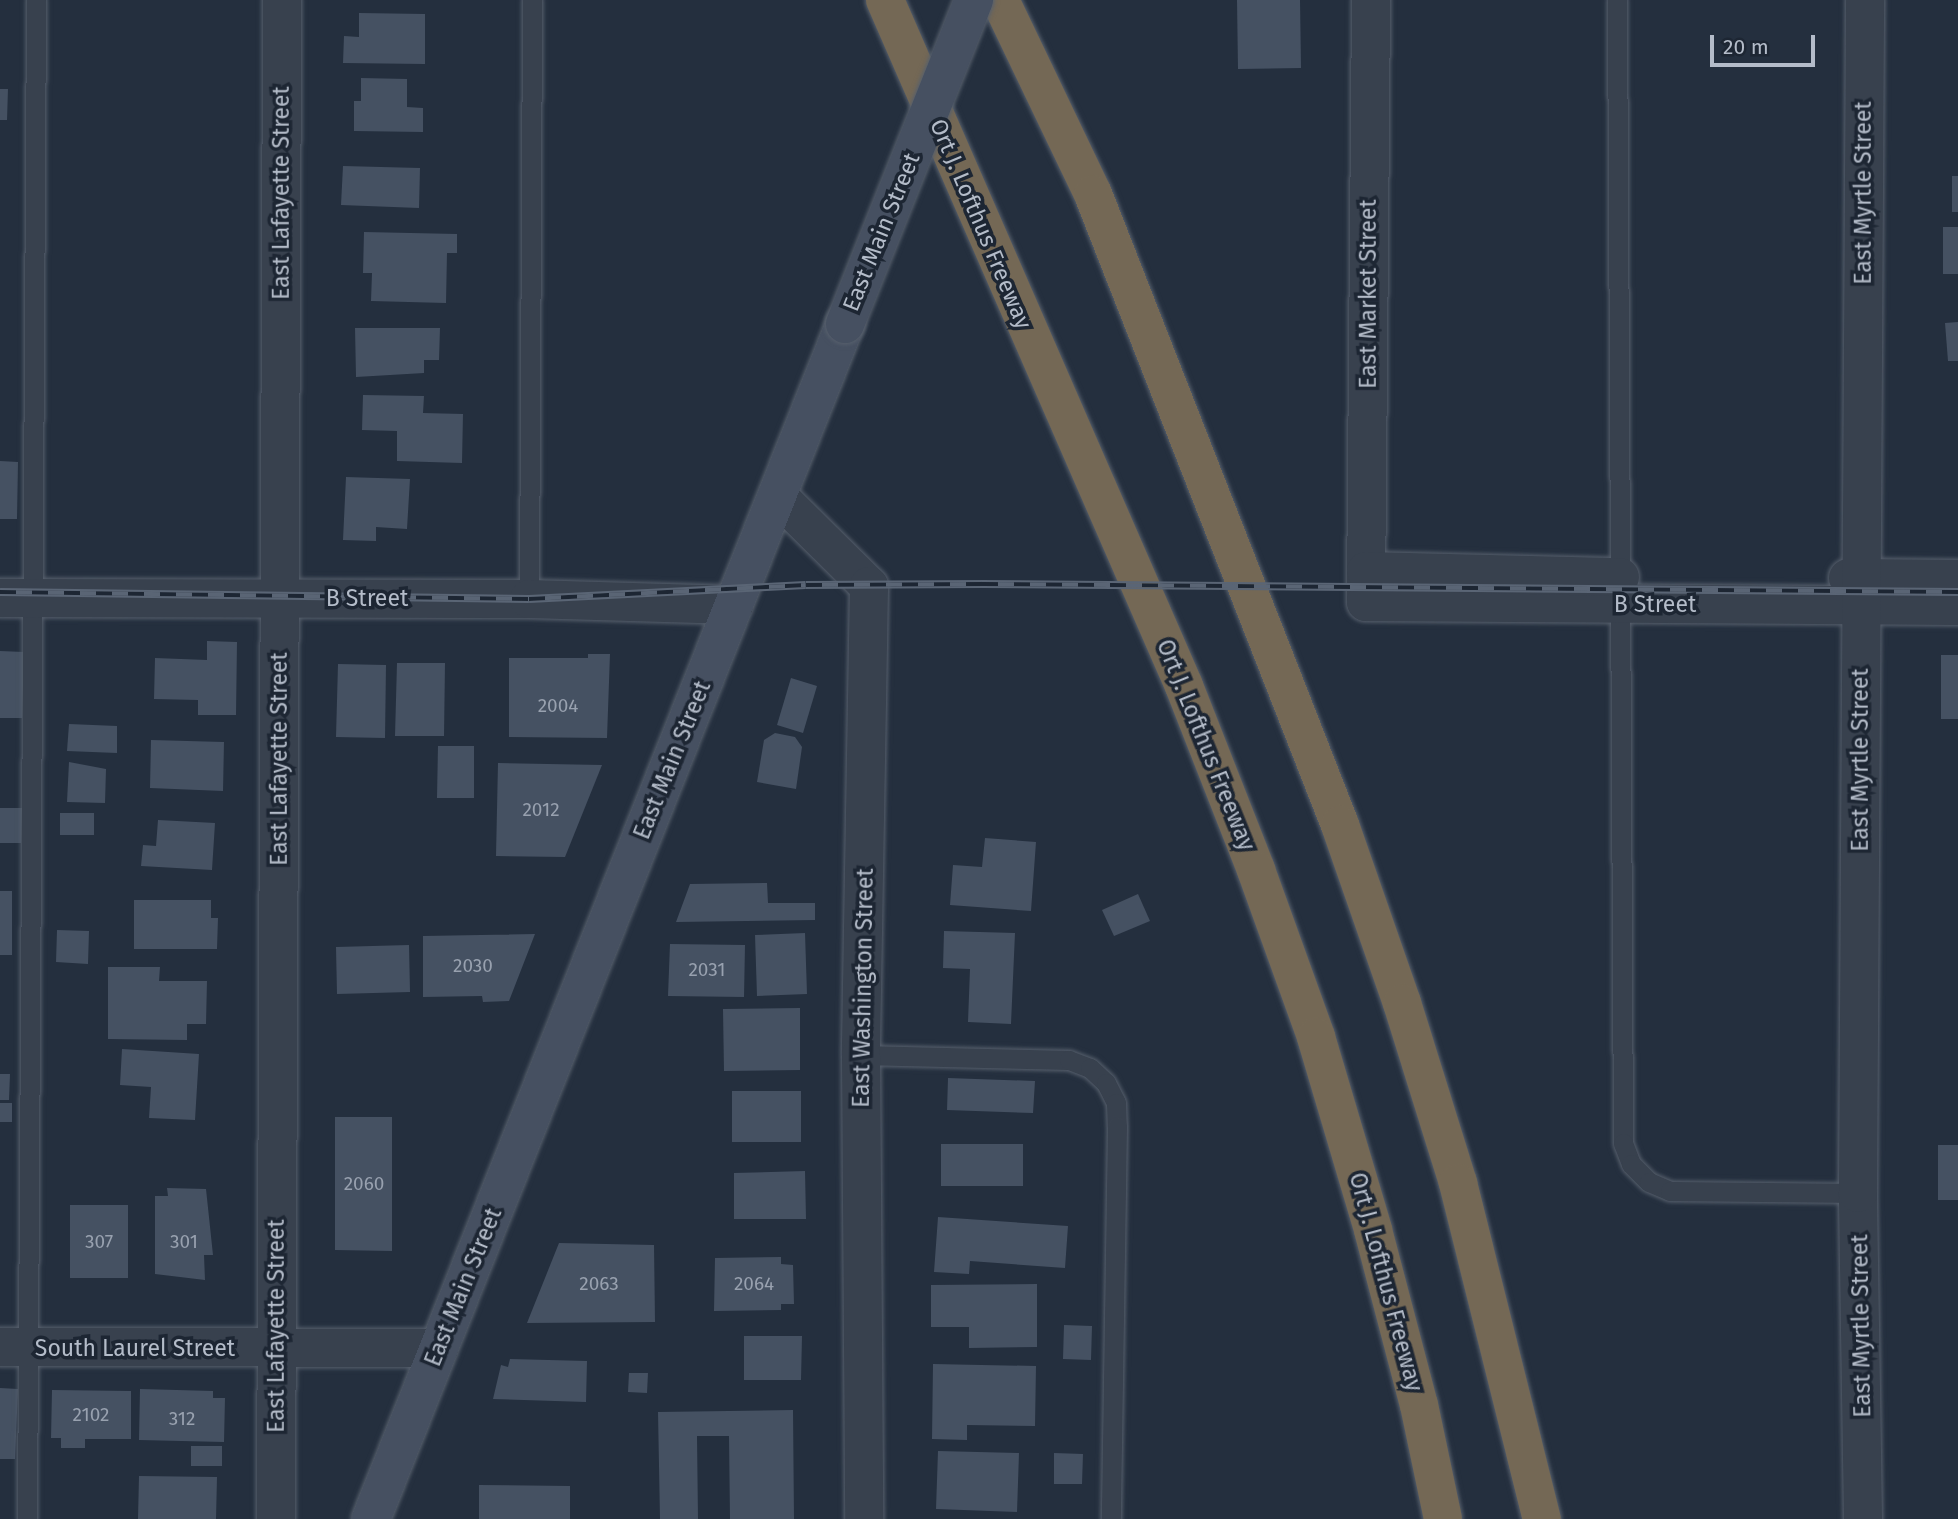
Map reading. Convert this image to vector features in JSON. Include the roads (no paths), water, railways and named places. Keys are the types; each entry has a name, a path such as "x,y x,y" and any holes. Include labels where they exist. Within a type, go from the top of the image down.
{"highway":[{"name":"Ort J. Lofthus Freeway","path":"885,0 1184,686 1256,870 1316,1037 1373,1230 1419,1405 1443,1519"},
{"path":"1000,0 1093,194 1340,825 1402,1003 1458,1183 1542,1519"}],"main road":[{"name":"East Main Street","path":"371,1519 974,0"}],"street":[{"name":"East Lafayette Street","path":"276,1519 282,0"},
{"name":"East Market Street","path":"1366,587 1371,0"},
{"name":"East Myrtle Street","path":"1863,1519 1858,1193 1865,0"},
{"name":"East Washington Street","path":"778,496 869,586 862,1055 864,1519"},
{"path":"1860,592 1958,579"},
{"name":"B Street","path":"1366,587 1860,592 1958,606"},
{"name":"B Street","path":"16,598 529,599 734,605"},
{"name":"South Laurel Street","path":"14,1347 439,1348"}],"lane":[{"path":"27,1519 14,1347 16,598 36,0"},
{"path":"529,599 532,0"},
{"path":"1617,0 1622,1130 1627,1154 1649,1182 1670,1191 1858,1193"},
{"path":"862,1055 1069,1060 1090,1068 1106,1083 1116,1103 1117,1126 1111,1519"}],"railway":[{"path":"0,592 529,599 806,585 982,584 1958,592"}]}
